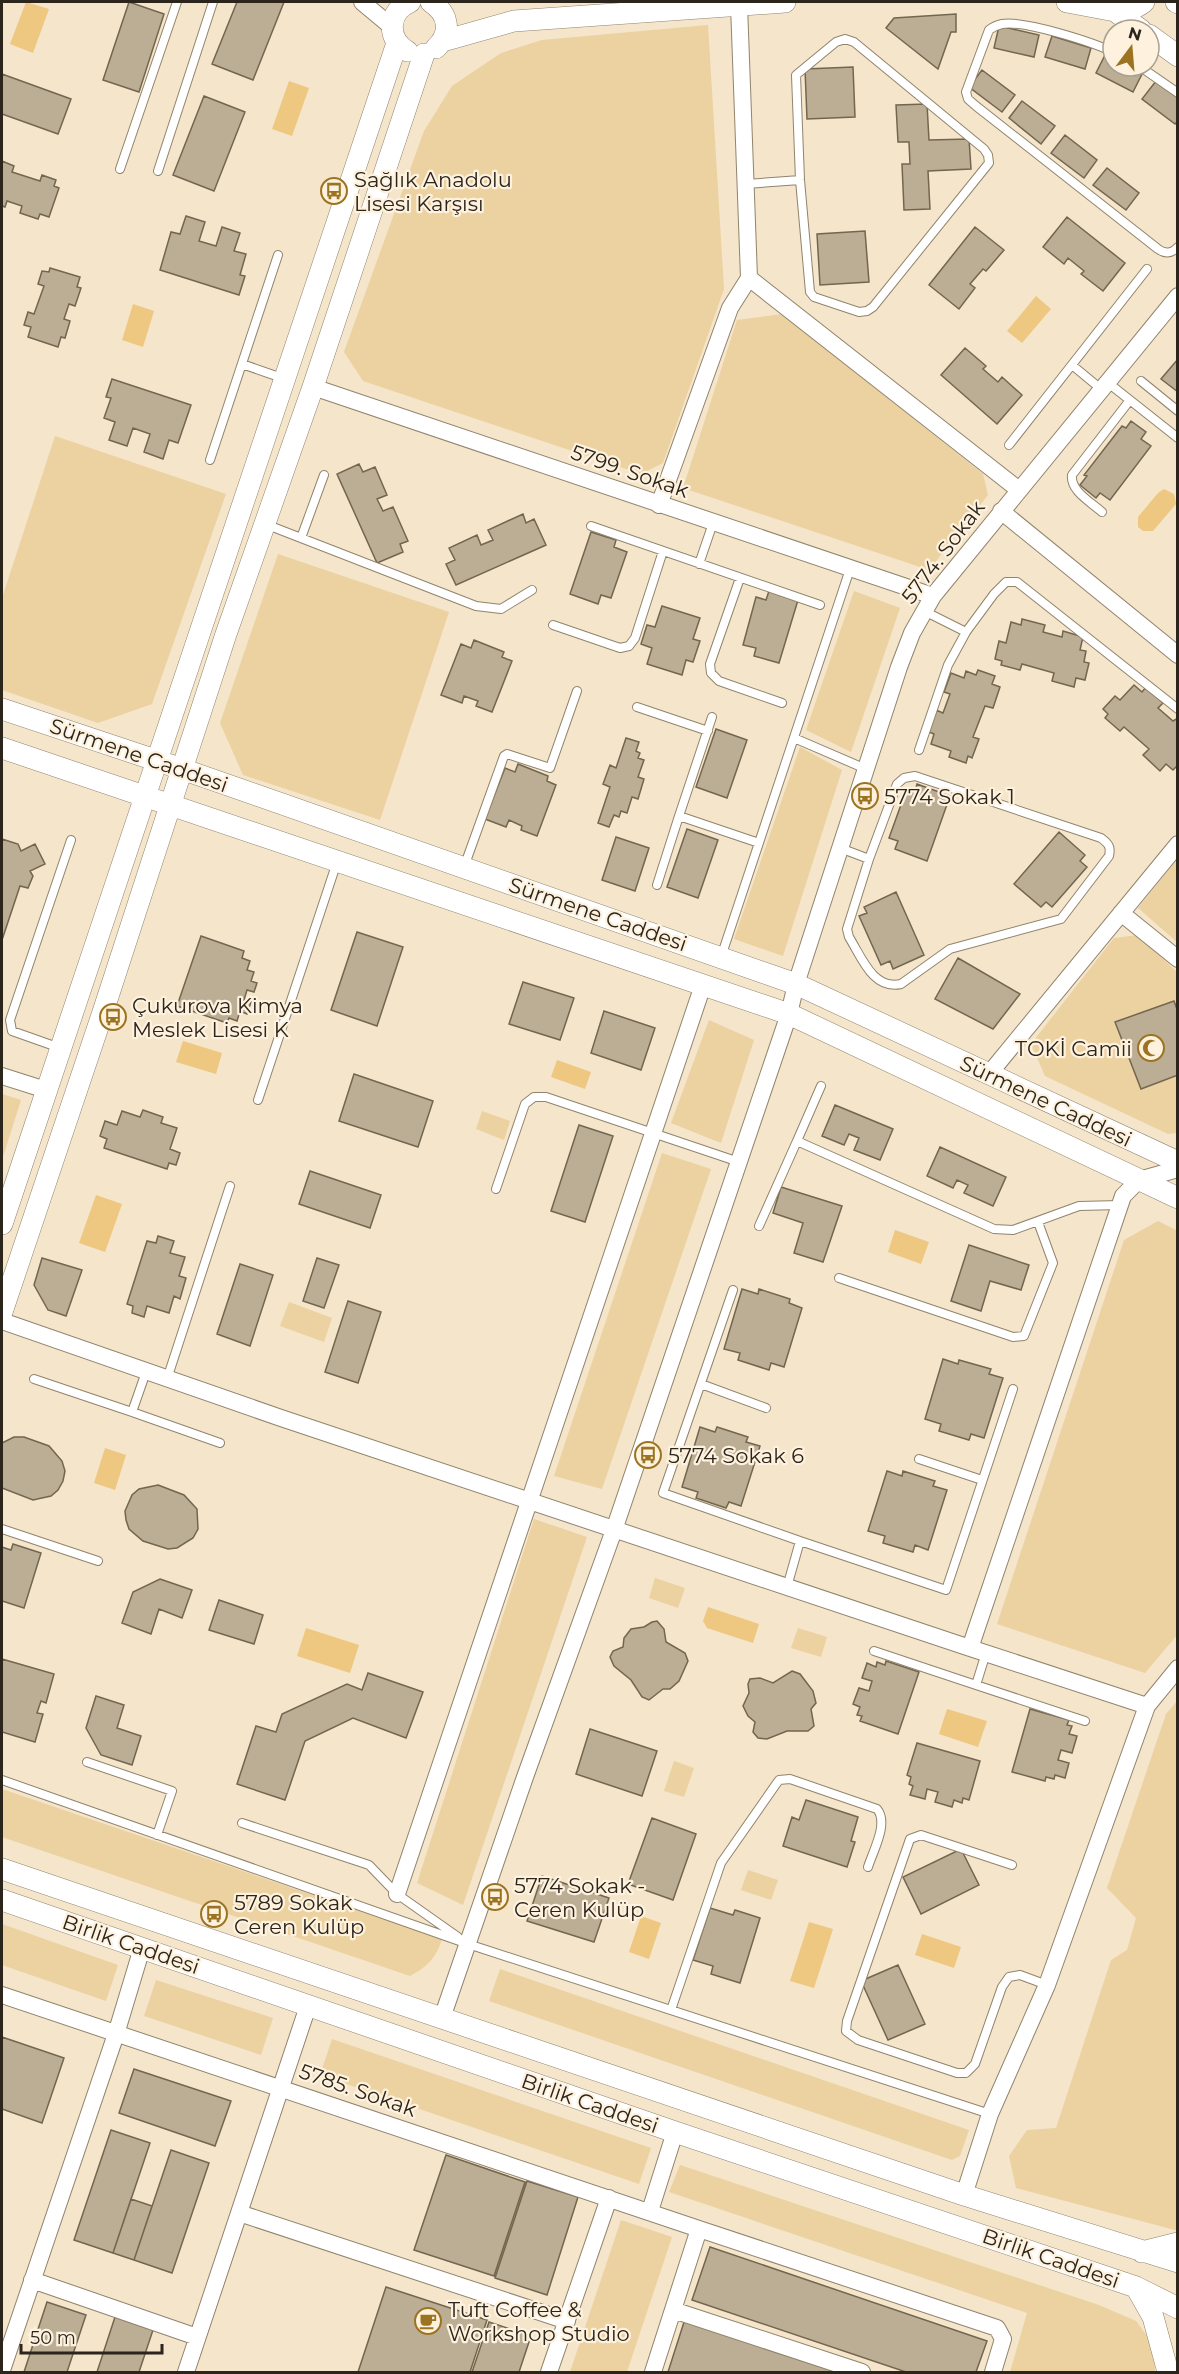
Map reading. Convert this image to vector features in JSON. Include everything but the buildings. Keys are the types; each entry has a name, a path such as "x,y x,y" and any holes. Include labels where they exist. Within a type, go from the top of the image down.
{"street":[{"path":"362,2 412,53 424,54 438,48 443,41 447,23 444,14 431,2"},
{"path":"2,1224 286,379 395,35 398,10 410,2"},
{"path":"443,41 514,21 785,2"},
{"path":"1067,2 1126,11 1137,8 1144,2"},
{"path":"660,505 730,308 749,278 739,5"},
{"path":"1105,7 1122,18"},
{"path":"1161,44 1178,56"},
{"path":"2,1312 182,769 424,54"},
{"path":"749,278 1019,490"},
{"name":"5774. Sokak","path":"442,2019 525,1777 614,1530 739,1162 912,633 933,596 1178,297"},
{"name":"5799. Sokak","path":"313,387 933,596"},
{"path":"1001,511 1178,655"},
{"name":"Sürmene Caddesi","path":"2,709 182,769 796,984 1178,1162"},
{"name":"Sürmene Caddesi","path":"2,748 789,1014 1178,1198"},
{"path":"989,1074 1178,844"},
{"path":"1121,913 1178,959"},
{"path":"397,1894 703,985"},
{"path":"2,1076 46,1090"},
{"path":"978,1651 1123,1197 1139,1180 1178,1169"},
{"path":"2,1321 529,1502 1147,1706"},
{"path":"964,2195 990,2114 1047,1985 1147,1706 1178,1668"},
{"name":"Birlik Caddesi","path":"2,1869 964,2195 1178,2262"},
{"name":"Birlik Caddesi","path":"2,1900 675,2132 1136,2287 1178,2308"},
{"path":"2,2370 116,2034 142,1948"},
{"name":"5785. Sokak","path":"2,1995 997,2328 1003,2339 993,2373"},
{"path":"186,2373 308,2006"},
{"path":"650,2211 675,2132"},
{"path":"549,2373 609,2198"},
{"path":"239,2213 567,2321"},
{"path":"653,2373 699,2229"},
{"path":"1141,2252 1178,2243"},
{"path":"32,2280 197,2337"},
{"path":"1136,2287 1154,2317 1168,2373"},
{"path":"673,2310 862,2373"}],"lane":[{"path":"120,169 177,2"},
{"path":"158,171 213,2"},
{"path":"1101,46 1052,31 1003,23 989,30 966,92 968,99 1158,249 1164,253 1170,253 1178,247"},
{"path":"845,39 854,42 984,149 989,163 873,307 860,312 814,297 810,292 800,180 796,75 836,42 845,39"},
{"path":"1156,78 1178,93"},
{"path":"746,184 800,180"},
{"path":"210,460 278,255"},
{"path":"1009,445 1147,269"},
{"path":"242,364 286,379"},
{"path":"1072,365 1130,400 1178,438"},
{"path":"1141,381 1178,411"},
{"path":"1102,512 1074,488 1071,482 1072,475 1130,400"},
{"path":"302,538 324,475"},
{"path":"699,564 713,523"},
{"path":"265,524 476,606 501,609 532,590"},
{"path":"591,526 820,605"},
{"path":"553,625 620,648 629,646 635,638 663,551"},
{"path":"721,957 850,569"},
{"path":"740,578 710,664 711,673 719,681 782,703"},
{"path":"919,750 948,665 966,632 993,594 1006,582 1017,582 1178,709"},
{"path":"924,611 966,632"},
{"path":"464,868 504,756 507,754 550,768 577,691"},
{"path":"637,707 708,731"},
{"path":"657,885 712,717"},
{"path":"794,738 866,769"},
{"path":"915,776 1101,838 1108,843 1110,849 1109,856 1061,919 950,949 901,984 892,986 885,985 876,979 849,937 847,929 869,859 897,784 904,778 915,776"},
{"path":"679,816 759,843"},
{"path":"60,1048 12,1031 10,1020 71,840"},
{"path":"840,848 869,859"},
{"path":"258,1100 337,862"},
{"path":"759,1226 821,1086"},
{"path":"496,1189 525,1104 534,1097 546,1098 739,1162"},
{"path":"797,1141 994,1228 1013,1230 1079,1206 1120,1205"},
{"path":"167,1379 230,1186"},
{"path":"839,1278 1013,1337 1024,1336 1053,1263 1038,1222"},
{"path":"734,1290 663,1493 946,1590 1013,1389"},
{"path":"132,1412 146,1372"},
{"path":"34,1379 220,1443"},
{"path":"701,1384 766,1407"},
{"path":"919,1459 982,1480"},
{"path":"2,1529 98,1561"},
{"path":"787,1587 800,1541"},
{"path":"874,1651 1086,1721"},
{"path":"976,1684 978,1651"},
{"path":"87,1762 172,1791 157,1835"},
{"path":"671,2010 721,1863 779,1780 790,1779 877,1809 882,1814 882,1822 868,1867"},
{"path":"2,1780 468,1944 990,2114"},
{"path":"242,1823 369,1865 397,1894 468,1944"},
{"path":"1012,1865 921,1835 910,1839 847,2021 846,2031 858,2040 957,2073 966,2073 972,2070 975,2064 1002,1987 1009,1977 1020,1975 1047,1985"}],"shaded area":[{"path":"26,2 49,9 33,53 10,44"},
{"path":"708,25 724,289 663,463 641,474 363,381 344,352 424,131 452,86 501,53 542,40"},
{"path":"289,81 309,88 292,136 272,129"},
{"path":"1036,296 1051,309 1022,343 1007,331"},
{"path":"133,304 154,311 143,347 122,340"},
{"path":"782,314 983,474 988,495 929,570 683,488 737,320"},
{"path":"55,436 226,494 152,704 98,723 2,690 2,598"},
{"path":"1164,489 1174,494 1176,504 1153,531 1143,531 1138,527 1138,517"},
{"path":"278,554 449,612 380,820 243,775 220,723"},
{"path":"854,591 900,608 851,752 806,730"},
{"path":"800,747 842,770 783,956 734,939"},
{"path":"1177,859 1177,942 1138,908"},
{"path":"1138,935 1177,972 1177,1133 1168,1134 1045,1076 1031,1044 1114,938"},
{"path":"709,1020 754,1040 721,1143 671,1123"},
{"path":"183,1041 222,1053 216,1074 176,1062"},
{"path":"557,1060 591,1072 585,1089 551,1077"},
{"path":"2,1094 21,1100 2,1160"},
{"path":"482,1111 510,1121 504,1140 476,1129"},
{"path":"662,1153 711,1169 602,1489 554,1476"},
{"path":"96,1195 122,1204 105,1252 79,1243"},
{"path":"1158,1221 1178,1231 1178,1634 1145,1673 997,1624 1124,1240"},
{"path":"895,1230 929,1242 921,1264 888,1252"},
{"path":"289,1302 332,1318 324,1342 280,1326"},
{"path":"105,1448 126,1455 115,1490 94,1483"},
{"path":"534,1519 587,1537 463,1905 417,1883"},
{"path":"655,1578 685,1588 678,1608 649,1598"},
{"path":"708,1607 759,1624 753,1643 707,1628 703,1621"},
{"path":"306,1628 359,1645 350,1673 297,1656"},
{"path":"798,1628 827,1637 821,1657 791,1648"},
{"path":"1177,1701 1178,2230 1175,2230 1016,2188 1009,2156 1027,2130 1056,2128 1111,1960 1127,1950 1136,1918 1107,1888 1166,1714"},
{"path":"947,1709 987,1721 978,1747 939,1734"},
{"path":"674,1761 694,1768 684,1797 664,1791"},
{"path":"2,1789 442,1939 437,1952 430,1961 410,1976 2,1837"},
{"path":"748,1870 778,1880 771,1900 741,1890"},
{"path":"641,1916 661,1923 649,1959 629,1952"},
{"path":"809,1922 833,1929 814,1988 790,1981"},
{"path":"2,1924 118,1965 106,2001 2,1965"},
{"path":"922,1934 961,1947 954,1968 915,1955"},
{"path":"500,1969 969,2130 960,2156 952,2160 489,2001"},
{"path":"156,1980 273,2018 261,2055 144,2016"},
{"path":"332,2039 651,2148 639,2184 320,2075"},
{"path":"680,2165 1099,2305 1136,2321 1153,2344 1155,2370 1153,2372 1010,2372 1027,2313 669,2192"},
{"path":"621,2220 672,2237 627,2372 570,2372"}],"place":[{"name":"Sağlık Anadolu Lisesi Karşısı","path":"334,191"},
{"name":"5774 Sokak 1","path":"865,796"},
{"name":"Çukurova Kimya Meslek Lisesi K","path":"113,1017"},
{"name":"TOKİ Camii","path":"1151,1048"},
{"name":"5774 Sokak 6","path":"648,1455"},
{"name":"5774 Sokak - Ceren Kulüp","path":"495,1897"},
{"name":"5789 Sokak Ceren Kulüp","path":"214,1914"},
{"name":"Tuft Coffee & Workshop Studio","path":"428,2321"}]}
